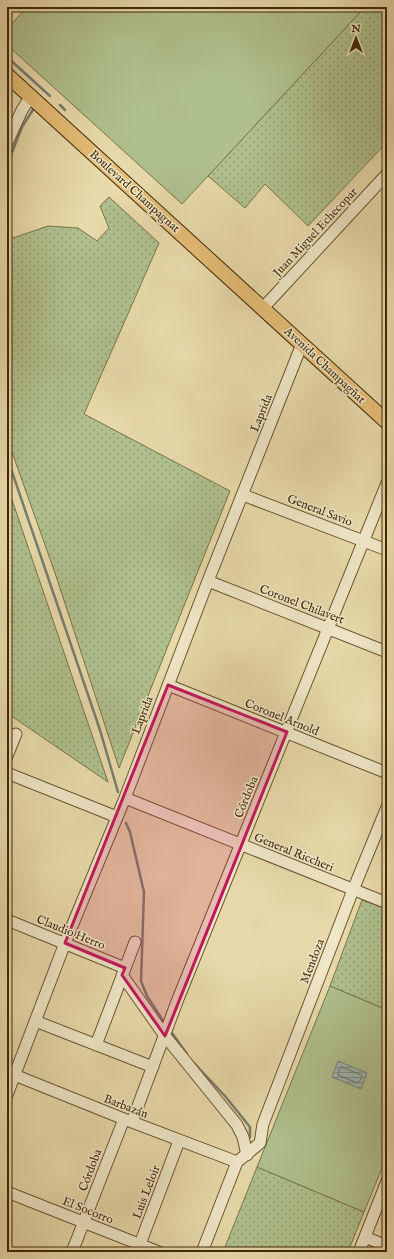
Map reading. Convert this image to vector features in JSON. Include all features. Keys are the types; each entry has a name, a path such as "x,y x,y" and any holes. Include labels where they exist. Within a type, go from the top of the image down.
{"main road":[{"name":"Boulevard Champagnat","path":"7,75 263,308"},
{"name":"Avenida Champagñat","path":"263,308 387,422"}],"street":[{"path":"7,143 22,110 31,96"},
{"name":"Juan Miguel Echecopar","path":"263,308 387,174"},
{"name":"Laprida","path":"7,1095 11,1074 36,1021 65,943 117,817 208,581 302,344"},
{"name":"Córdoba","path":"72,1252 128,1121 153,1067 178,999 387,483"},
{"name":"General Savio","path":"243,495 387,550"},
{"name":"Coronel Chilavert","path":"208,581 387,652"},
{"name":"Coronel Arnold","path":"168,685 387,773"},
{"path":"7,756 16,734"},
{"path":"7,774 117,817"},
{"name":"General Riccheri","path":"124,798 387,903"},
{"name":"Mendoza","path":"237,1162 260,1143 263,1124 353,890 387,807"},
{"name":"Claudio Herro","path":"7,920 65,943 124,971"},
{"path":"96,1045 135,942"},
{"path":"124,971 165,1036 238,1125 243,1137 247,1155"},
{"path":"36,1021 153,1067"},
{"name":"Barbazán","path":"11,1074 179,1141 237,1162"},
{"name":"Luis Leloir","path":"138,1248 179,1141"},
{"path":"202,1252 237,1162"},
{"path":"359,1252 387,1181"},
{"name":"El Socorro","path":"7,1192 84,1222 138,1248 159,1252"},
{"path":"365,1237 387,1246"}],"highlighted area":[{"path":"168,685 287,732 165,1036 122,975 125,968 65,943"}],"green space":[{"path":"27,7 365,7 182,204 7,45 7,29"},
{"path":"365,7 387,7 387,142 308,226 265,184 245,208 208,176"},
{"path":"109,197 159,243 84,414 230,491 119,768 55,573 7,438 7,240 48,226 78,228 97,241 109,228 100,206"},
{"path":"7,485 108,782 7,713"},
{"path":"362,900 387,909 387,1010 330,986"},
{"path":"330,986 387,1010 387,1156 364,1212 257,1167"},
{"path":"257,1167 364,1212 348,1252 223,1252"}],"water":[{"path":"338,1061 367,1073 361,1089 332,1077"}],"waterway":[{"path":"7,57 50,96"},
{"path":"60,105 65,110"},
{"path":"7,165 22,127 34,108"},
{"path":"7,457 100,730 118,792"},
{"path":"126,823 130,832 144,892 141,981 147,996 164,1022"},
{"path":"172,1033 187,1054"},
{"path":"192,1061 225,1096 250,1127 250,1137"}]}
